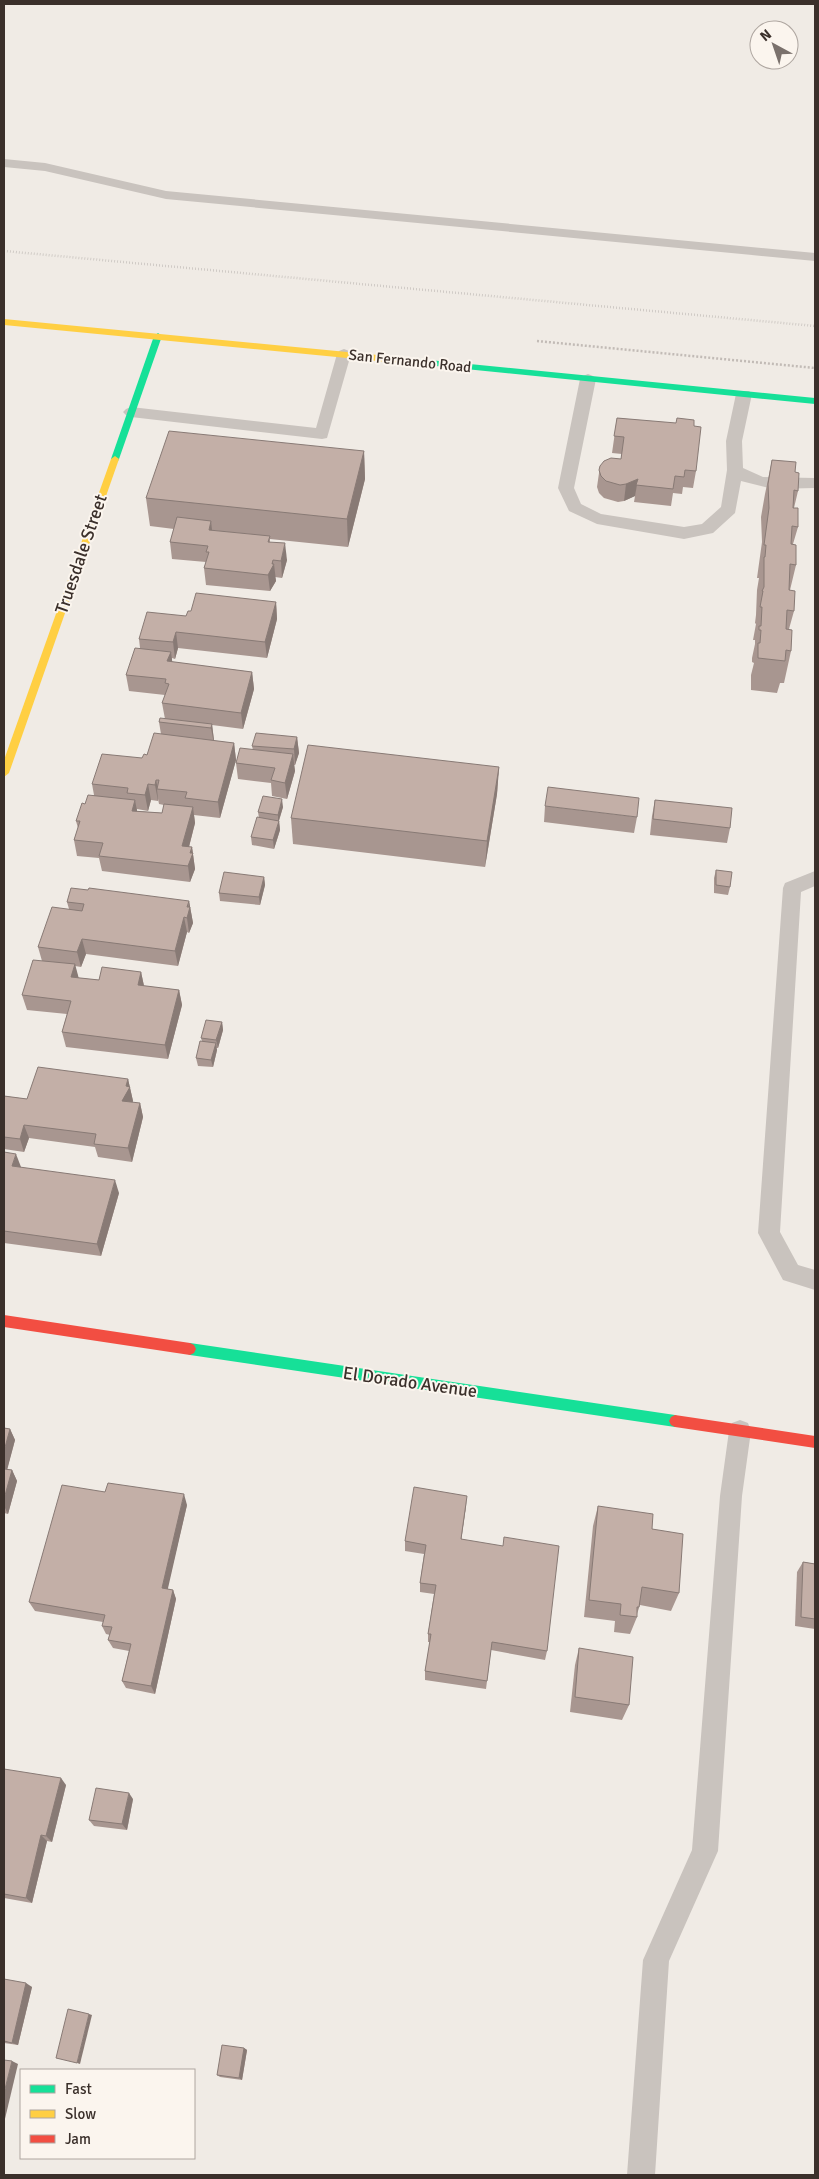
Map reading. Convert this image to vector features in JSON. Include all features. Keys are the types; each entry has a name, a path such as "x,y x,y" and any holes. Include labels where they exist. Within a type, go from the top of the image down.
{"street":[{"name":"San Fernando Road","path":"4,322 815,401"},
{"name":"Truesdale Street","path":"4,773 158,336"},
{"name":"El Dorado Avenue","path":"4,1321 815,1442"}],"lane":[{"path":"4,163 45,167 166,195 815,257"},
{"path":"131,412 322,434 344,354"},
{"path":"588,379 566,488 575,507 597,519 684,532 707,528 729,509 735,470 734,441 744,394"},
{"path":"735,470 744,478 770,482 815,483"},
{"path":"815,878 792,888 769,1233 791,1273 815,1280"},
{"path":"642,2175 656,1960 705,1851 731,1496 740,1431"}],"building":[{"path":"617,418 676,423 677,418 694,420 694,426 701,427 696,471 685,470 684,477 675,476 673,489 636,485 638,479 620,485 606,481 601,476 600,466 604,461 611,458 621,459 624,437 614,436"},
{"path":"169,431 364,451 347,519 146,498"},
{"path":"772,460 796,462 795,472 799,473 798,491 794,490 793,508 798,508 798,527 792,526 791,544 796,545 796,565 790,564 789,590 795,591 794,611 787,610 786,629 792,630 791,651 786,650 785,661 758,658 758,643 760,643 761,630 759,630 759,626 761,626 762,607 760,607 764,587 766,545 764,545 769,508 768,484"},
{"path":"177,517 211,521 209,530 270,536 268,542 285,543 281,561 273,560 272,564 274,564 268,575 204,568 209,552 206,552 208,546 170,542"},
{"path":"196,593 276,602 265,642 176,632 173,642 139,639 147,612 186,616 188,611 191,611"},
{"path":"135,648 171,652 167,661 252,672 241,713 162,703 169,684 165,683 166,679 126,675"},
{"path":"160,718 212,724 211,728 159,722"},
{"path":"154,733 234,743 218,802 185,798 187,792 157,789 159,780 156,780 155,785 148,784 145,795 127,793 128,788 92,784 102,754 142,758 144,754 147,755"},
{"path":"256,733 297,737 294,749 252,746"},
{"path":"308,745 499,767 487,841 291,818"},
{"path":"240,748 293,754 285,783 271,780 275,768 236,763"},
{"path":"548,787 639,798 637,817 545,806"},
{"path":"88,795 135,800 132,811 162,813 164,804 193,807 182,846 192,847 190,853 193,853 188,866 99,856 103,843 74,840 80,821 76,821 82,803 85,804"},
{"path":"263,796 282,799 278,815 258,812"},
{"path":"655,800 732,808 730,828 653,819"},
{"path":"257,817 279,821 273,840 251,837"},
{"path":"716,870 732,872 730,887 716,885"},
{"path":"224,872 264,877 259,897 219,893"},
{"path":"71,888 88,890 89,888 189,901 187,907 190,907 187,918 184,917 175,951 82,939 77,952 38,947 52,907 82,911 84,904 67,902"},
{"path":"33,960 75,964 71,977 99,980 102,967 141,972 138,985 179,990 165,1045 62,1032 71,1001 22,995"},
{"path":"206,1020 222,1022 216,1040 201,1038"},
{"path":"200,1041 216,1043 211,1060 196,1058"},
{"path":"38,1067 128,1079 126,1086 130,1087 122,1101 140,1103 128,1148 94,1144 96,1134 24,1125 20,1139 4,1137 4,1096 27,1099"},
{"path":"4,1152 16,1154 12,1166 115,1180 97,1244 4,1231"},
{"path":"4,1428 10,1429 4,1451"},
{"path":"4,1469 12,1470 4,1499"},
{"path":"108,1483 184,1494 162,1588 173,1590 151,1686 122,1681 131,1644 108,1640 112,1627 102,1626 105,1615 29,1602 62,1485 105,1492"},
{"path":"414,1487 467,1496 461,1539 503,1546 504,1537 559,1546 547,1651 492,1642 487,1681 425,1671 431,1634 428,1634 436,1585 420,1583 426,1545 405,1541"},
{"path":"598,1506 653,1514 652,1529 683,1534 679,1593 642,1587 639,1607 637,1607 637,1617 620,1615 621,1604 589,1600"},
{"path":"803,1562 815,1564 815,1619 801,1617"},
{"path":"579,1648 633,1657 629,1705 575,1697"},
{"path":"4,1769 61,1778 46,1836 41,1835 26,1898 4,1894"},
{"path":"96,1788 129,1793 122,1824 89,1820"},
{"path":"4,1979 26,1983 12,2043 4,2041"},
{"path":"68,2009 89,2014 77,2063 56,2058"},
{"path":"222,2045 244,2048 239,2078 217,2075"},
{"path":"4,2060 12,2061 4,2093"}],"railway":[{"path":"4,251 815,326"}],"traffic: fast":[{"path":"115,459 158,336"},
{"path":"409,361 815,401"},
{"path":"190,1349 675,1421"}],"traffic: slow":[{"path":"4,322 409,361"},
{"path":"4,773 115,459"}],"traffic: jam":[{"path":"4,1321 190,1349"},
{"path":"675,1421 815,1442"}]}
